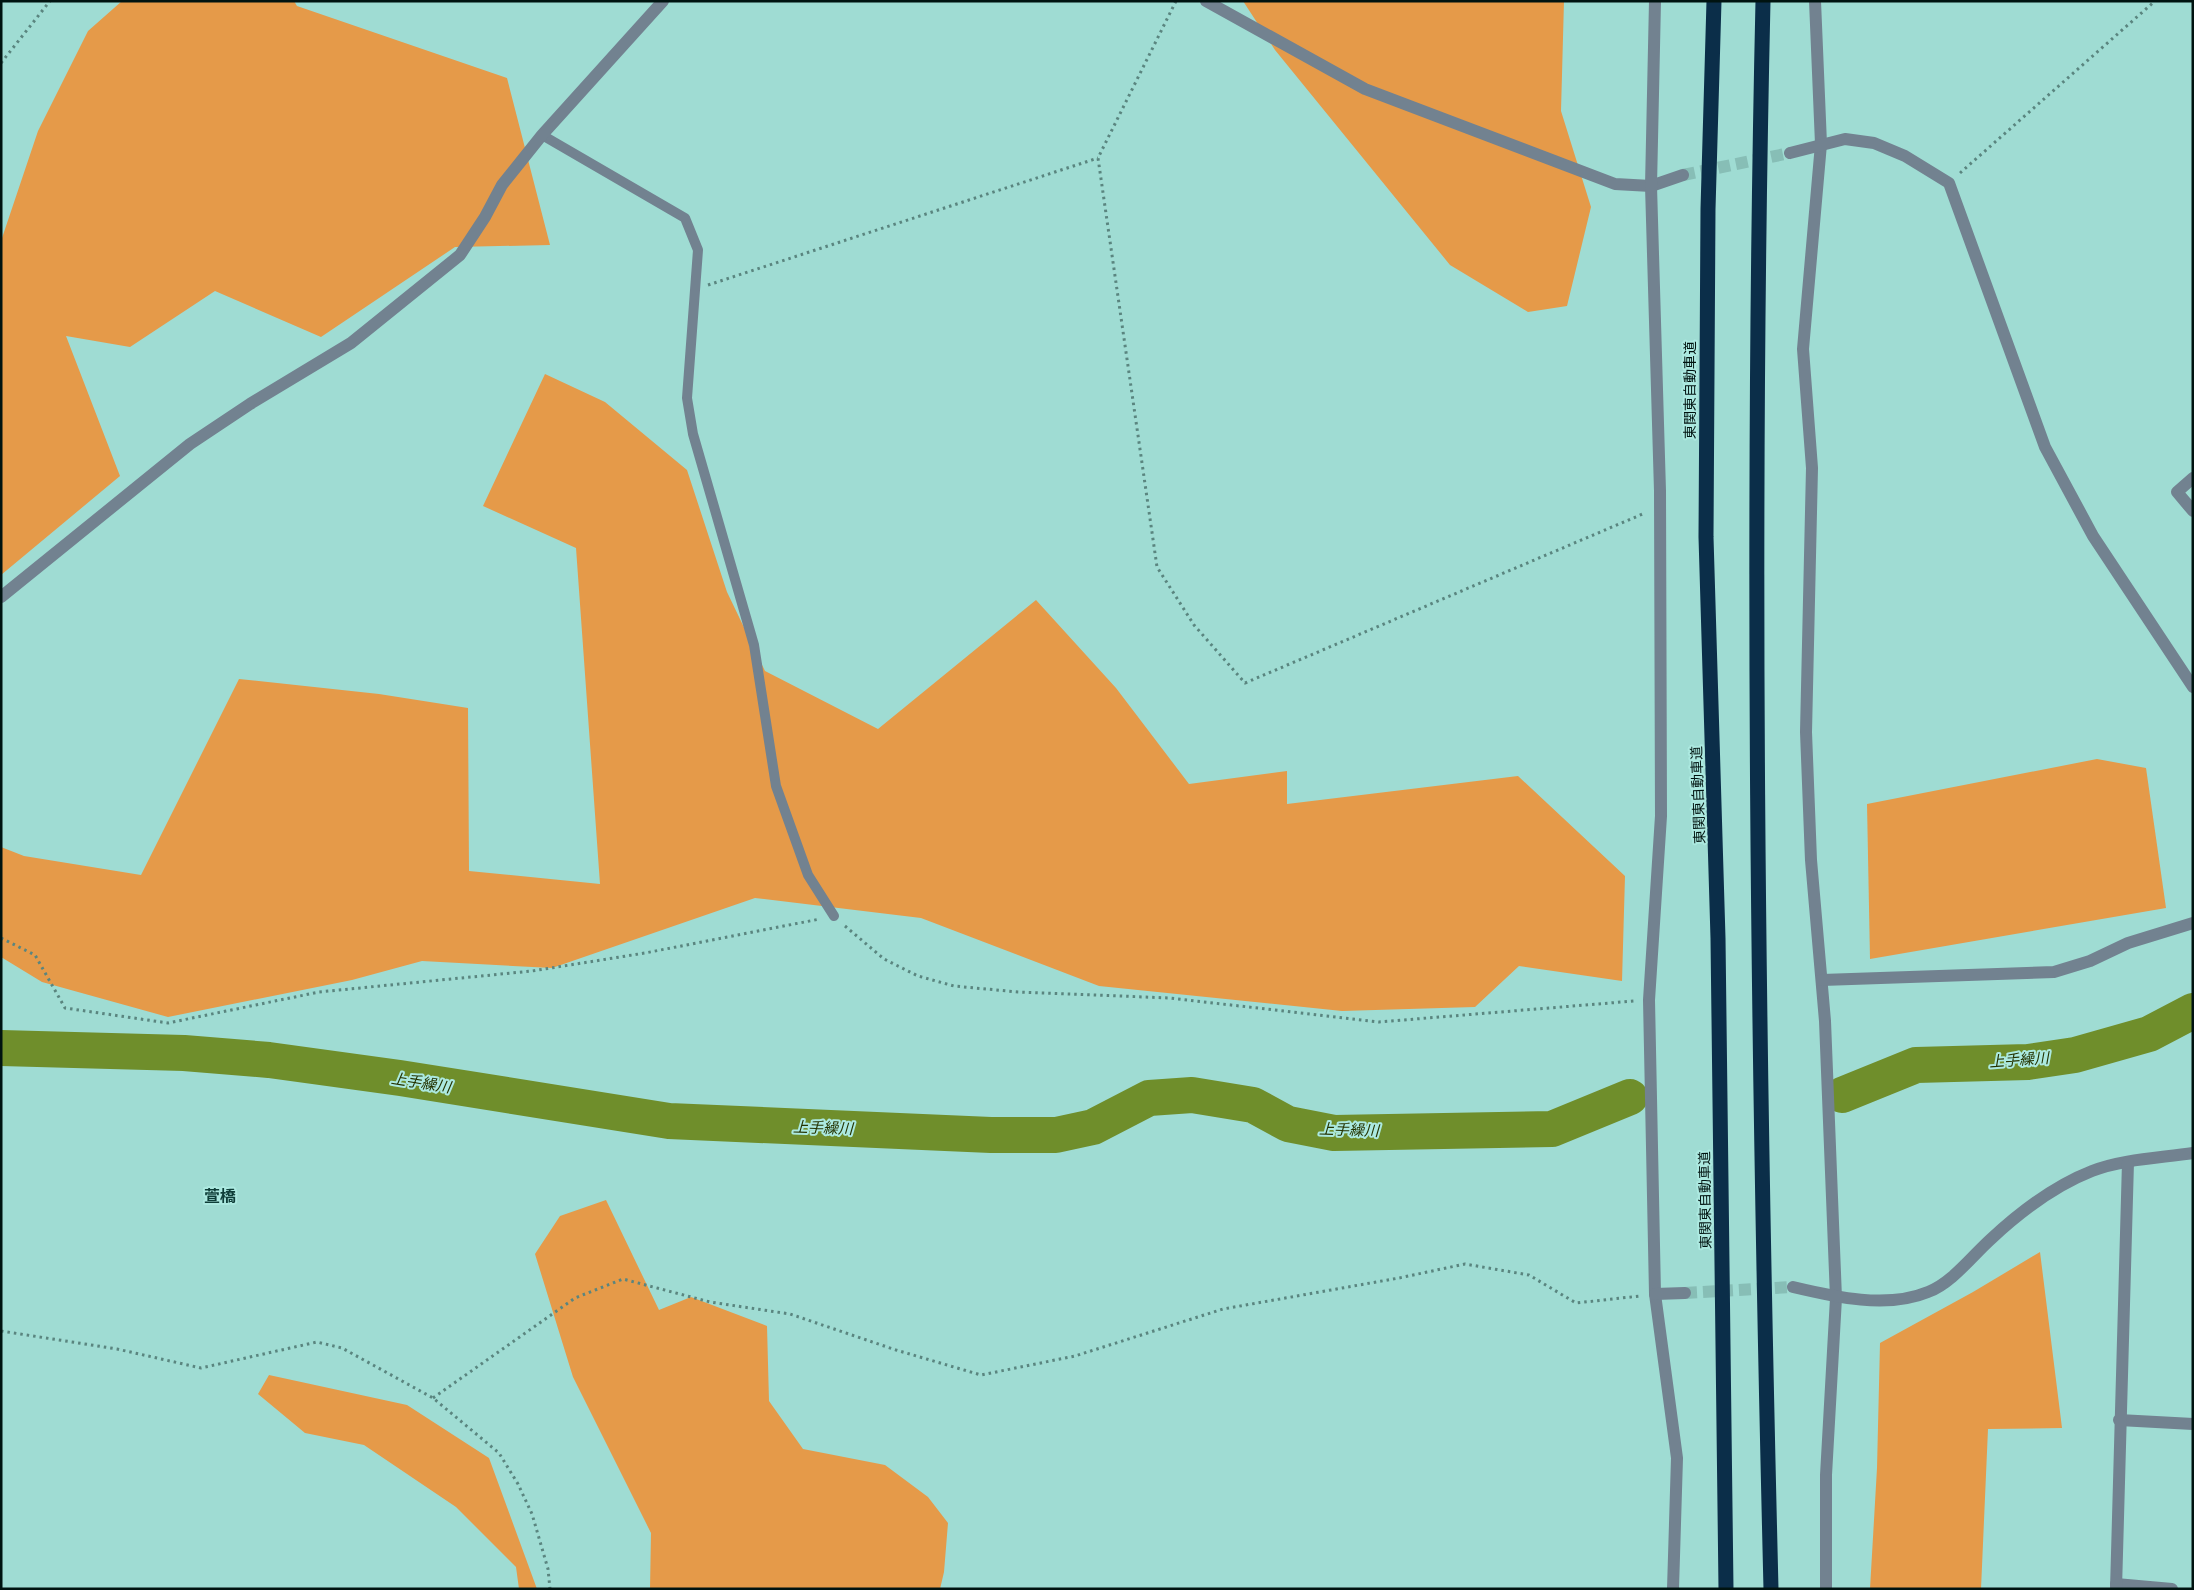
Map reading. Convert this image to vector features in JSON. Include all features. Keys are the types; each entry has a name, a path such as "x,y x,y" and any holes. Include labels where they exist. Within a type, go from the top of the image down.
{"highway":[{"name":"東関東自動車道","path":"1714,1 1708,209 1706,537 1718,938 1726,1589"},
{"path":"1763,1 1758,211 1759,934 1771,1589"}],"street":[{"path":"1,597 190,444 250,404 351,343 460,255 502,185 542,135 663,1"},
{"path":"1206,1 1365,88 1615,184 1651,186 1683,176"},
{"path":"1655,1 1651,186 1660,507 1661,816 1649,1000 1656,1294 1677,1458 1673,1589"},
{"path":"1815,1 1820,144 1803,348 1812,468 1806,732 1811,860 1822,980 1836,1298 1826,1475 1826,1589"},
{"path":"1790,153 1845,139 1874,143 1905,156 1948,183 2045,448 2093,536 2193,687"},
{"path":"2193,478 2176,492 2193,511"},
{"path":"1822,980 2054,972 2090,962 2128,943 2193,923"},
{"path":"1793,1287 1836,1298 1907,1298 1927,1293 1941,1286 2005,1226 2053,1192 2092,1171 2128,1162 2193,1153"},
{"path":"2128,1162 2119,1420 2116,1586 2172,1589"},
{"path":"1656,1294 1685,1293"},
{"path":"2119,1420 2193,1424"}],"lane":[{"path":"542,135 685,218 698,250 687,398 693,434 754,645 776,786 791,835 808,875 834,916"}],"path":[{"path":"1,63 50,1"},
{"path":"1176,1 1098,158 1157,567 1194,626 1245,683 1660,507"},
{"path":"1948,183 2155,1"},
{"path":"695,290 1098,158"},
{"path":"1,938 35,955 65,1008 168,1023 319,992 532,971 636,955 834,916 867,947 884,959 918,976 954,986 1018,992 1170,998 1379,1022 1649,1000"},
{"path":"433,1398 575,1298 623,1279 710,1302 790,1314 896,1350 981,1375 1075,1356 1223,1310 1465,1264 1529,1275 1576,1303 1656,1294"},
{"path":"1,1331 117,1349 201,1368 317,1342 342,1348 433,1398 499,1453 514,1476 532,1514 548,1569 550,1589"}],"shaded area":[{"path":"122,1 294,1 297,6 507,78 550,245 455,247 321,337 215,291 130,347 66,336 120,476 1,575 1,241 38,131 88,31"},
{"path":"1243,1 1564,1 1561,111 1591,207 1567,306 1528,312 1450,265 1275,50"},
{"path":"545,374 605,402 687,470 727,592 765,671 878,729 1036,600 1116,688 1189,784 1287,771 1287,804 1518,776 1625,876 1622,981 1519,966 1475,1007 1342,1011 1099,986 921,918 755,898 552,968 422,961 352,980 168,1017 42,982 1,957 1,847 24,856 141,875 239,679 379,694 468,708 469,871 600,884 576,548 483,506"},
{"path":"2097,759 2146,768 2166,908 1870,959 1867,804"},
{"path":"606,1200 659,1310 691,1297 767,1326 769,1401 803,1449 885,1465 928,1497 948,1523 944,1572 940,1589 650,1589 651,1533 573,1377 535,1254 560,1216"},
{"path":"2040,1252 2062,1428 1988,1429 1981,1589 1870,1589 1877,1468 1880,1343 1973,1292"},
{"path":"269,1375 407,1405 489,1458 537,1589 519,1589 516,1567 456,1507 364,1445 305,1433 258,1394"}],"waterway":[{"name":"上手繰川","path":"1842,1095 1916,1065 2028,1062 2075,1055 2149,1034 2193,1011"},
{"name":"上手繰川","path":"1,1048 184,1053 269,1060 400,1078 669,1121 991,1135 1056,1135 1093,1127 1149,1098 1192,1095 1253,1105 1288,1124 1334,1133 1552,1129 1630,1097"}],"tunnel":[{"path":"1683,175 1790,153"},
{"path":"1685,1293 1793,1287"}],"district":[{"name":"萱橋","path":"220,1196"}]}
